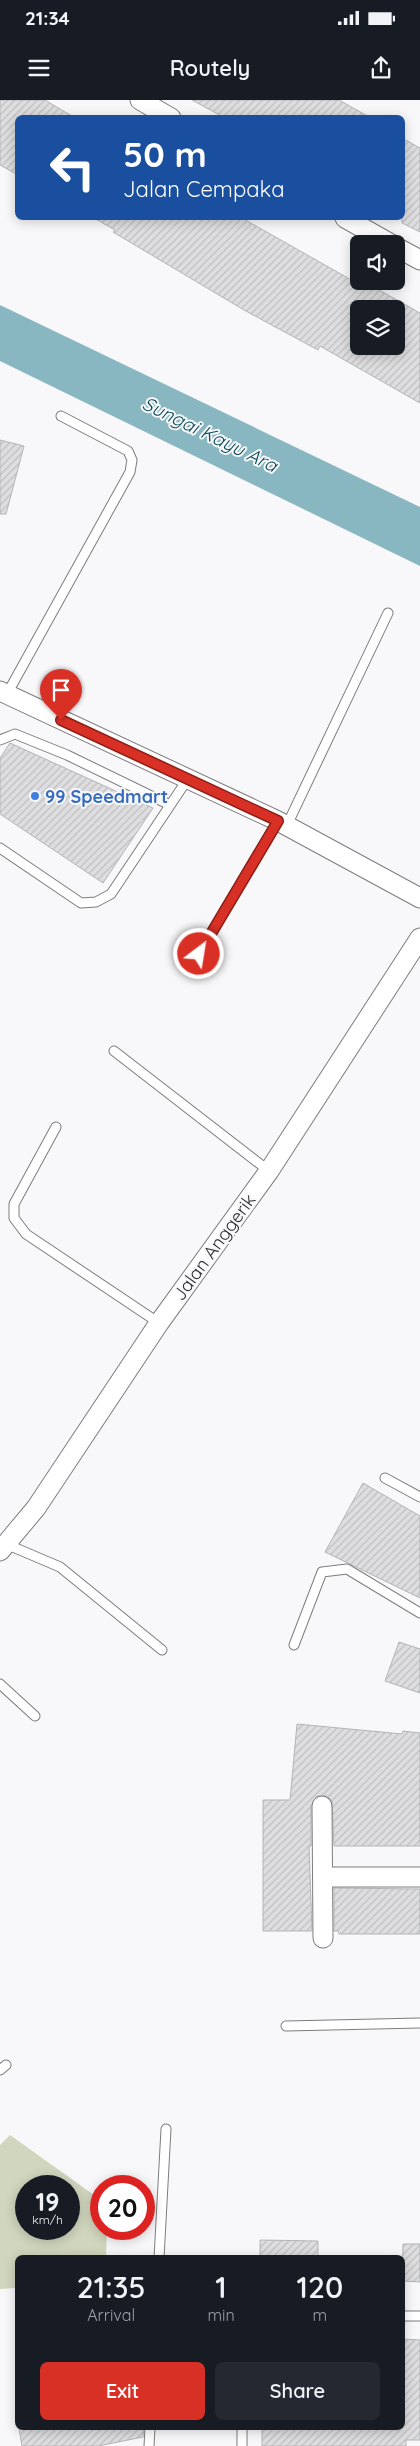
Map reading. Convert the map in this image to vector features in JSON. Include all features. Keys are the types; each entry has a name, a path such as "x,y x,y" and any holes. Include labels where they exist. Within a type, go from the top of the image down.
{"street":[{"path":"140,100 166,115"},
{"path":"349,220 375,235"},
{"path":"405,252 420,260"},
{"path":"4,692 187,780 282,823 420,898"},
{"name":"Jalan Anggerik","path":"3,1547 36,1508 159,1323 269,1171 420,938"},
{"path":"322,1806 323,1938"},
{"path":"323,1877 420,1877"}],"lane":[{"path":"4,692 130,472 132,460 128,452 61,416"},
{"path":"199,954 282,823 388,613"},
{"path":"0,740 15,734 68,755 170,805"},
{"path":"0,848 81,903 96,902 111,894 187,780"},
{"path":"114,1051 269,1171"},
{"path":"56,1127 14,1204 14,1218 26,1234 159,1323"},
{"path":"385,1478 420,1497"},
{"path":"3,1547 60,1567 162,1650"},
{"path":"294,1645 322,1572 347,1569 420,1613"},
{"path":"0,1684 35,1716"},
{"path":"286,2026 420,2023"},
{"path":"159,2255 166,2129"},
{"path":"405,2316 420,2316"},
{"path":"149,2446 150,2430"},
{"path":"242,2430 242,2446"}],"green space":[{"path":"10,2135 66,2175 15,2175 15,2240 80,2240 80,2185 90,2192 90,2240 107,2240 106,2255 15,2255 15,2288 0,2289 0,2145"}],"water":[{"name":"Sungai Kayu Ara","path":"0,305 420,507 420,566 0,361"}],"building":[{"path":"0,100 45,100 70,115 15,115 15,173 0,165"},
{"path":"192,100 339,100 366,115 220,115"},
{"path":"405,140 420,148 420,232 402,223 402,220 405,220"},
{"path":"98,220 246,220 350,279 350,290 379,290 397,300 350,300 350,355 405,355 405,305 420,313 420,403 320,346 318,350 244,310 113,232 115,230"},
{"path":"0,440 24,446 6,514 0,514"},
{"path":"10,743 153,808 103,883 0,814 0,758"},
{"path":"363,1483 420,1516 420,1598 325,1552"},
{"path":"399,1642 420,1649 420,1693 385,1681"},
{"path":"297,1724 402,1734 403,1731 420,1733 420,1846 334,1846 332,1801 327,1796 317,1796 311,1806 311,1846 309,1846 312,1931 263,1931 263,1800 290,1800"},
{"path":"334,1888 420,1889 420,1934 339,1934 338,1931 334,1931"},
{"path":"260,2240 318,2241 318,2255 260,2255"},
{"path":"403,2244 420,2244 420,2282 405,2281 405,2255 403,2255"},
{"path":"405,2339 420,2340 420,2440 406,2440 406,2446 262,2446 262,2430 405,2430"},
{"path":"19,2430 144,2430 143,2437 98,2446 22,2446"}],"place":[{"name":"99 Speedmart","path":"35,796"}],"route":[{"path":"61,720 278,821 199,954"}]}
